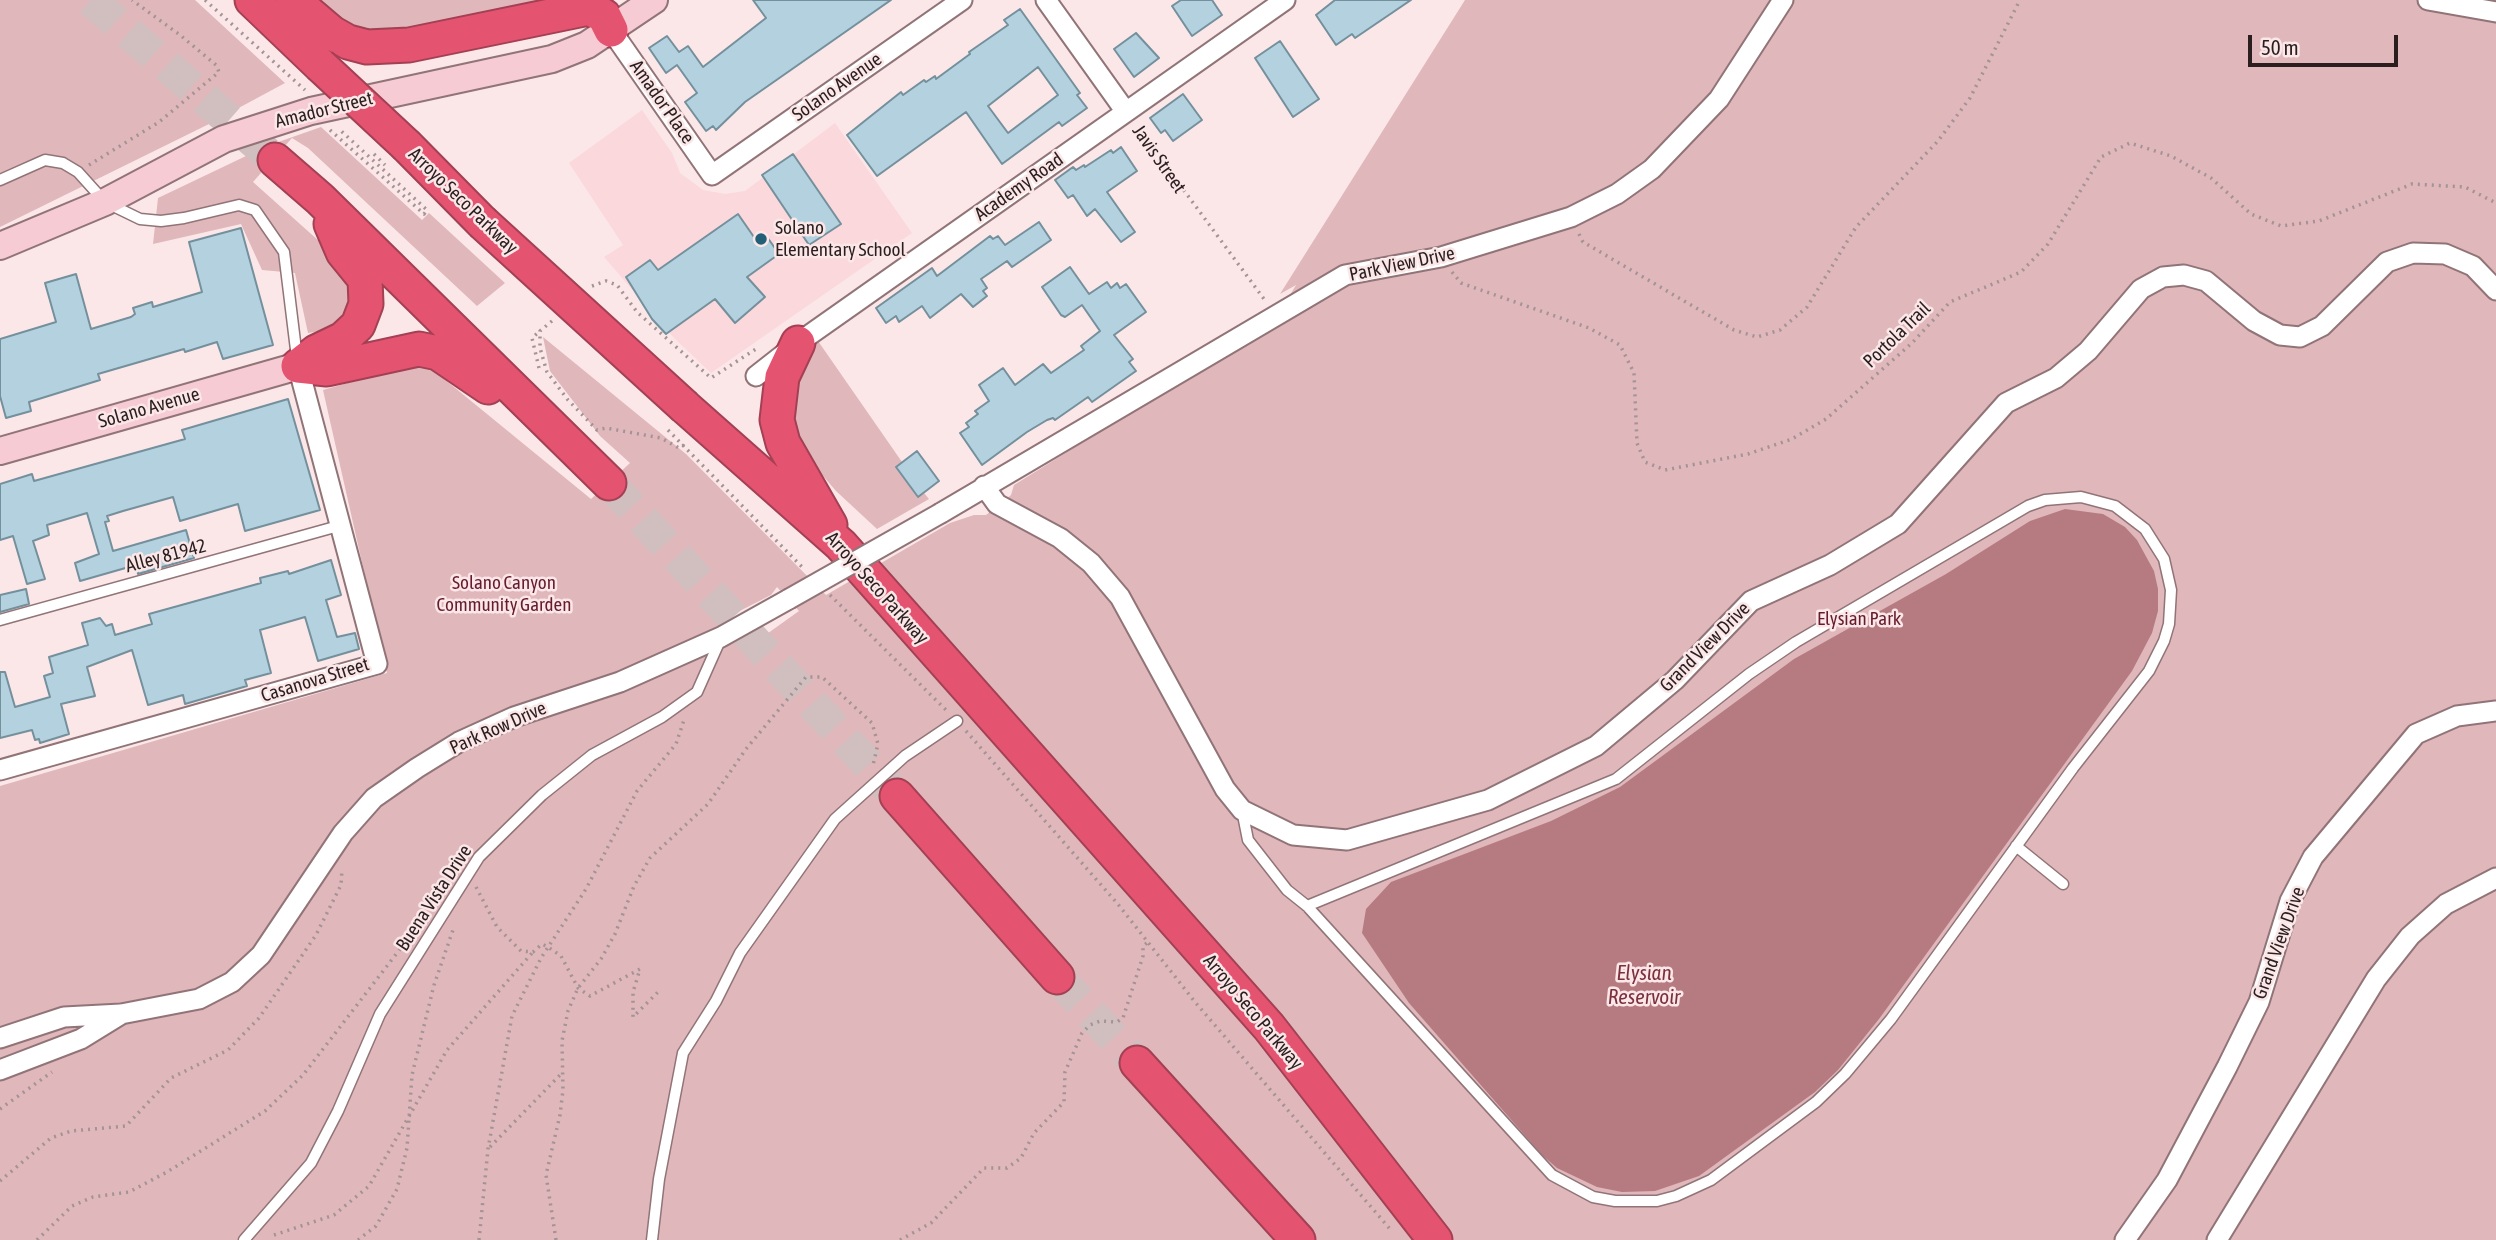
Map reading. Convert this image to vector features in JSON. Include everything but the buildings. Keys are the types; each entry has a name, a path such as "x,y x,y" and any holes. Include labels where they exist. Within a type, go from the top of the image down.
{"highway":[{"name":"Arroyo Seco Parkway","path":"252,0 314,91 407,146 675,417 841,545 1269,1027 1435,1240"},
{"path":"293,0 332,33 348,42 367,47 409,45 589,8 604,16 611,30"},
{"path":"275,160 320,199 609,483"},
{"path":"298,366 316,352 344,339 358,325 366,303 365,279 343,252 320,199"},
{"path":"782,342 782,377 777,397 777,420 783,443 841,545"},
{"path":"298,366 327,369 419,349 438,353 481,383 528,404"},
{"path":"882,792 1057,976"},
{"path":"1269,1027 1460,1240"},
{"path":"1137,1063 1298,1240"}],"main road":[{"name":"Amador Street","path":"0,246 105,202 314,91 552,59 587,45 654,0"},
{"name":"Solano Avenue","path":"0,451 298,366"}],"street":[{"name":"Solano Avenue","path":"712,175 962,0"},
{"name":"Javis Street","path":"1046,0 1126,112"},
{"name":"Academy Road","path":"756,376 782,342 1126,112 1285,0"},
{"name":"Park View Drive","path":"941,513 1345,275 1441,257 1571,217 1617,194 1652,169 1687,136 1719,99 1783,0"},
{"path":"2428,0 2496,12"},
{"name":"Amador Place","path":"611,30 712,175"},
{"name":"Grand View Drive","path":"984,486 997,504 1060,538 1091,563 1120,597 1225,789 1242,810 1293,835 1348,841 1488,800 1596,746 1675,680 1751,601 1830,565 1898,524 2006,403 2064,371 2088,351 2141,289 2163,277 2184,275 2207,281 2254,321 2280,335 2300,337 2322,326 2387,262 2413,253 2445,254 2473,265 2496,290"},
{"name":"Casanova Street","path":"0,770 377,664 298,366"},
{"name":"Park Row Drive","path":"121,1014 199,999 232,982 261,956 343,833 374,798 459,742 514,717 620,682 721,637 941,513"},
{"name":"Grand View Drive","path":"2125,1240 2167,1180 2238,1046 2259,1002 2290,901 2313,857 2416,734 2458,716 2496,711"},
{"path":"2217,1240 2376,979 2410,936 2446,904 2496,878"},
{"path":"0,1038 64,1017 121,1014"},
{"path":"0,1070 81,1039 121,1014"}],"lane":[{"path":"0,180 45,160 63,163 78,172 105,202 140,219 161,221 239,205 255,210 284,252 298,366"},
{"path":"1242,810 1248,839 1287,890 1307,906 1552,1175 1594,1197 1615,1201 1657,1201 1694,1190 1711,1180 1816,1102 1846,1074 1891,1019 2016,846 2149,671 2169,624 2170,574 2156,544 2131,516 2098,500 2063,497 2028,506 1796,642 1749,674 1616,779 1307,906"},
{"name":"Alley 81942","path":"0,620 342,525"},
{"name":"Buena Vista Drive","path":"244,1240 311,1163 338,1111 380,1014 479,857 542,796 592,755 698,692 721,637"},
{"path":"652,1240 668,1124 683,1053 716,1001 740,953 835,819 882,792 925,741 957,721"},
{"path":"2016,846 2063,884"}],"path":[{"path":"78,172 159,122 219,72 216,65 180,35 132,0"},
{"path":"205,0 314,91 424,214 427,210 339,129 343,125"},
{"path":"1571,217 1583,242 1734,330 1757,337 1780,330 1807,307 1856,227 1938,141 1970,98 2020,0"},
{"name":"Javis Street","path":"1126,112 1277,315"},
{"name":"Portola Trail","path":"1441,257 1461,284 1589,328 1620,345 1634,373 1637,443 1645,462 1665,470 1748,454 1792,439 1826,419 1912,343 1950,302 2021,272 2048,244 2101,158 2130,143 2171,156 2211,178 2251,214 2281,226 2319,221 2413,184 2465,187 2496,203"},
{"path":"587,291 596,283 606,281 617,285 637,312 711,378 782,342"},
{"path":"540,368 532,338 559,315"},
{"path":"540,331 540,348 547,372 568,400 597,430 661,438 679,448 684,445"},
{"path":"675,417 684,445 810,575"},
{"path":"830,594 957,721 1391,1230"},
{"path":"556,1240 546,1175 560,1115 562,1041 568,1011 578,988 601,959 650,858 708,804 746,749 806,677 822,677 872,723 878,744 882,792"},
{"path":"479,1240 488,1149 512,1016 548,947 586,889 637,791 676,744 685,724 681,704"},
{"path":"0,1181 51,1138 72,1131 125,1126 171,1079 228,1050 259,1018 316,935 341,885 343,833"},
{"path":"479,857 471,878 486,900 497,927 521,951 533,951"},
{"path":"358,1240 376,1226 397,1189 407,1148 415,1062 434,985 454,926"},
{"path":"37,1240 72,1206 93,1197 130,1192 265,1111 303,1075 414,930"},
{"path":"900,1240 931,1223 984,1168 1007,1168 1021,1158 1034,1133 1064,1102 1065,1072 1082,1033 1090,1025 1101,1021 1116,1022 1123,1018 1143,956 1143,946 1148,942"},
{"path":"274,1235 334,1215 369,1186 447,1050 542,944 561,956 578,988 590,996 640,969 633,992 633,1017 661,989"},
{"path":"0,1109 61,1066 81,1039"},
{"path":"488,1149 563,1072"}],"shaded area":[{"name":"Solano Elementary School","path":"642,110 672,153 680,173 703,190 725,194 745,191 835,123 912,233 711,373 674,338 604,257 623,245 569,163"}],"green space":[{"path":"0,0 195,0 285,83 207,125 0,227"},
{"path":"310,0 613,0 411,40 361,35"},
{"name":"Elysian Park","path":"1465,0 2496,0 2496,1240 0,1240 0,786 387,673 323,390 412,365 427,365 591,499 630,463 600,436 550,371 543,337 686,454 826,595 950,523 974,515 986,515 1011,495 1014,485 1272,325 1296,285 1280,294","holes":["777,587 799,611 743,651 716,623 771,595"]},
{"path":"321,127 422,220 429,213 505,283 477,306 308,148 292,138 253,182 338,258 357,306 323,341 320,331 308,333 295,273 262,270 241,224 153,244 158,198 267,146"},
{"path":"818,341 902,462 896,467 917,497 924,493 929,499 877,529 836,491 801,450 790,422 793,379"}],"water":[{"name":"Elysian Reservoir","path":"2065,509 2103,514 2125,527 2137,540 2154,571 2158,589 2158,611 2152,633 2132,671 1879,1019 1838,1070 1815,1092 1699,1176 1655,1191 1622,1192 1597,1187 1557,1168 1542,1155 1409,1003 1362,933 1366,909 1391,882 1551,821 1620,787 1794,659 1946,574 2030,521"}],"tunnel":[{"path":"91,0 275,160"},
{"path":"609,483 897,796"},
{"path":"1057,977 1137,1063"}],"place":[{"name":"Solano Elementary School","path":"761,239"}],"park label":[{"name":"Solano Canyon Community Garden","path":"504,594"}]}
